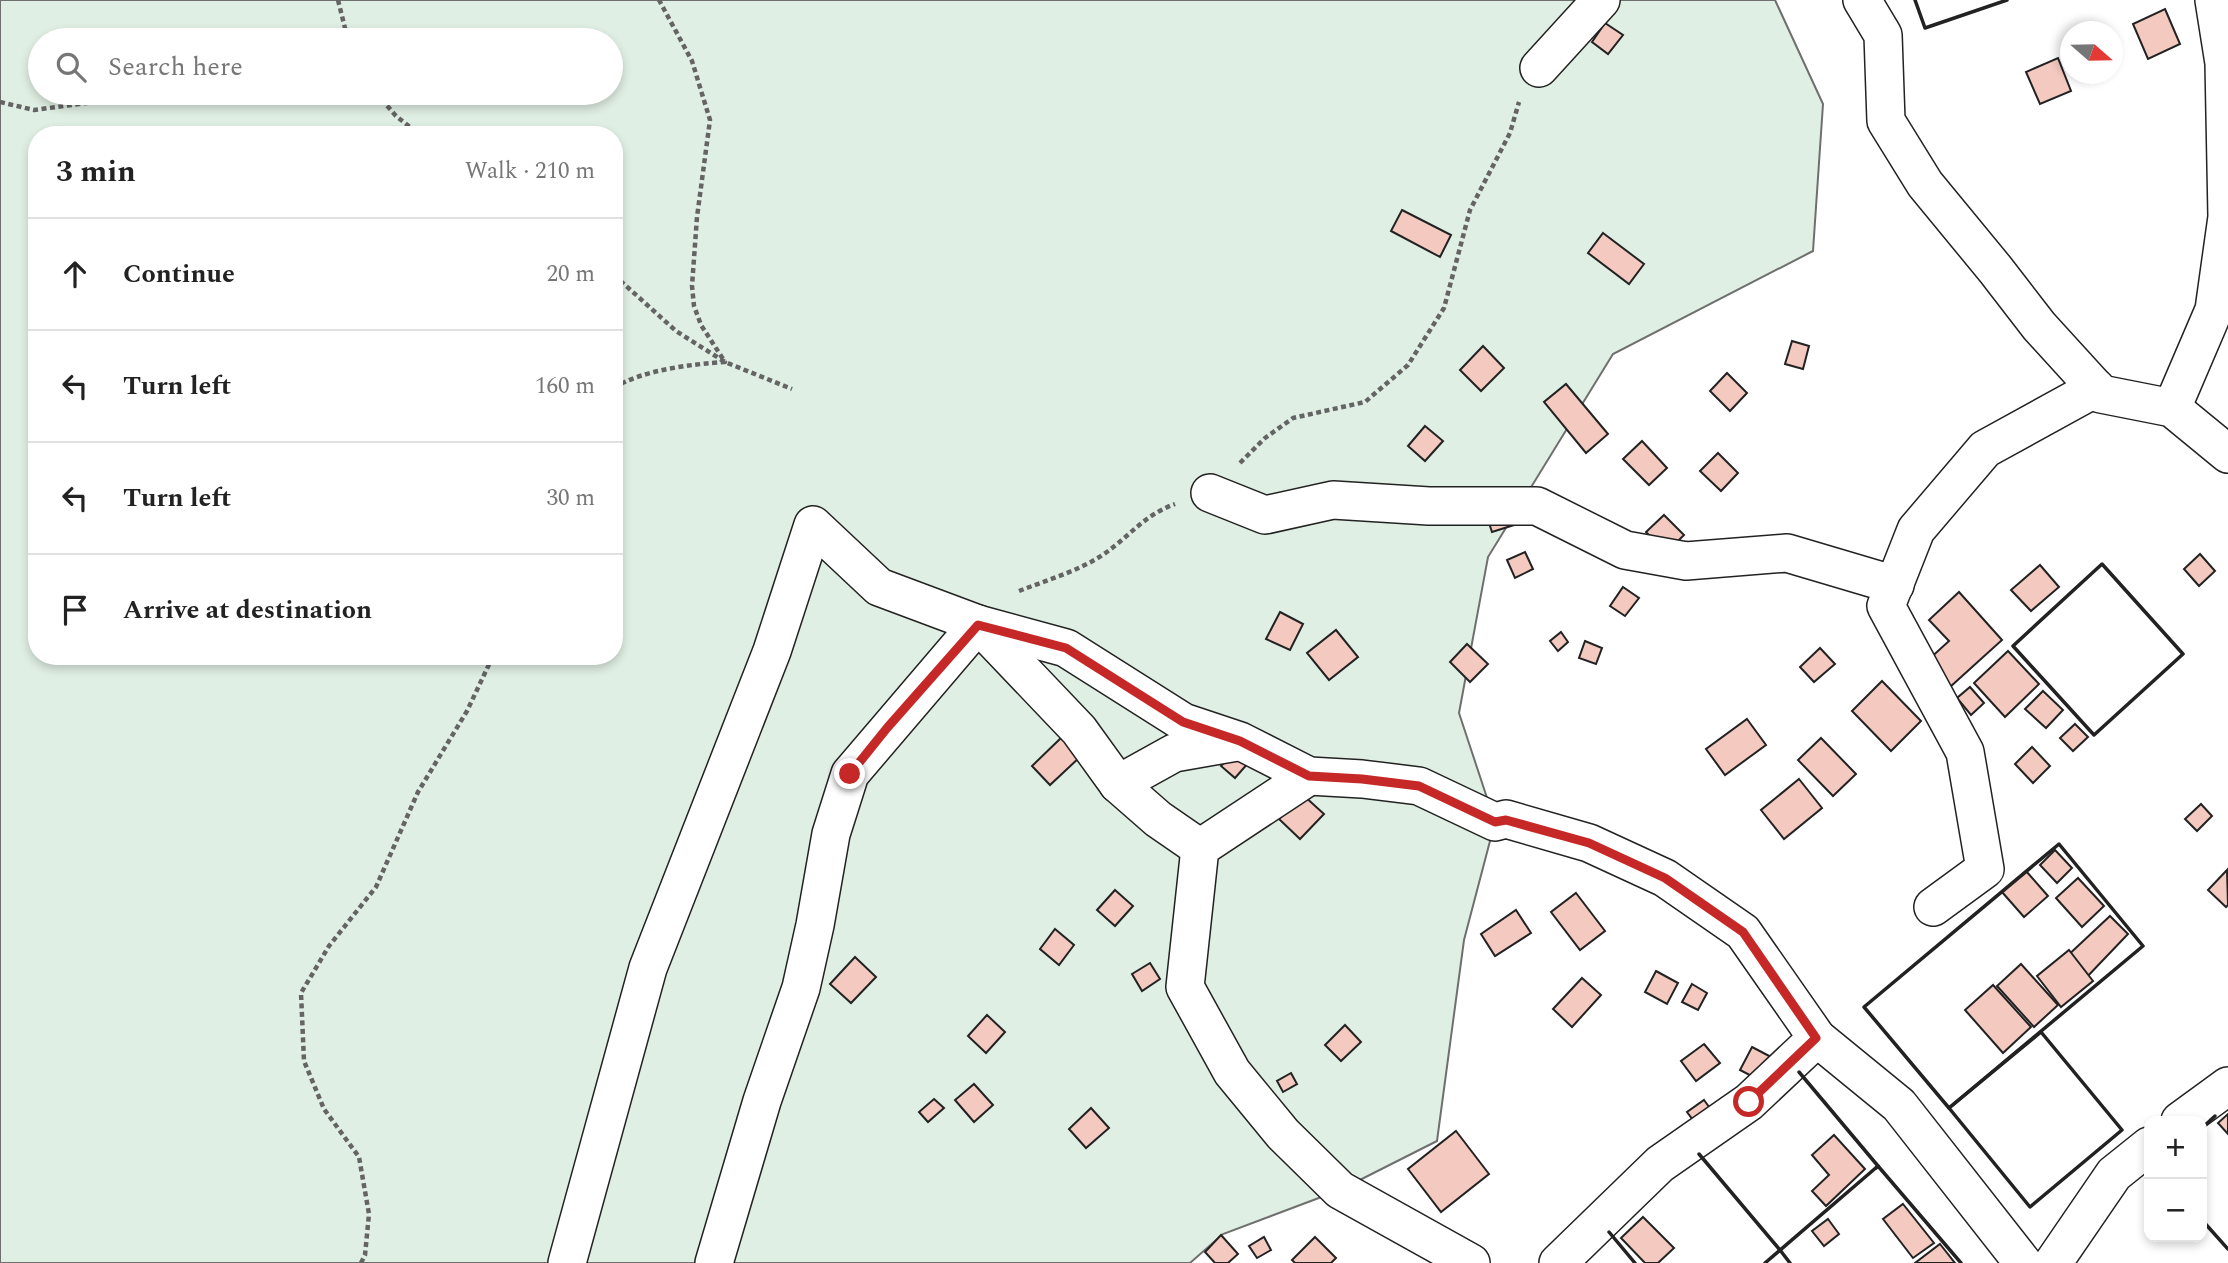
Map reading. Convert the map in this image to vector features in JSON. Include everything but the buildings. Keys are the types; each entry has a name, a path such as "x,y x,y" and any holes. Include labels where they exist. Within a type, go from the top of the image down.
{"street":[{"path":"1539,68 1601,0"},
{"path":"1862,0 1883,35 1886,121 1924,184 1996,269 2039,326 2101,394 2172,408 2228,454"},
{"path":"2172,408 2214,310 2227,217 2226,62 2214,0"},
{"path":"1933,907 1984,869 1965,752 1886,606 1916,530 1985,450 2095,388"},
{"path":"1210,493 1265,515 1333,500 1430,506 1536,506 1625,550 1686,561 1787,553 1895,585"},
{"path":"567,1263 648,968 772,651 813,525 879,587 978,625 1066,648 1183,722 1240,741 1309,776 1419,786 1495,822 1506,820 1589,843 1665,878 1743,932 1816,1038 1899,1105 2023,1263"},
{"path":"978,625 1079,730 1118,784 1158,819 1200,848"},
{"path":"714,1263 762,1101 801,988 831,834 850,774 978,625"},
{"path":"1118,784 1174,753 1240,741"},
{"path":"1200,848 1309,776"},
{"path":"1200,848 1185,987 1232,1072 1283,1134 1340,1190 1471,1263"},
{"path":"1558,1263 1660,1164 1749,1102 1816,1038"},
{"path":"2186,1116 2228,1086"},
{"path":"2053,1263 2114,1174 2144,1150"}],"path":[{"path":"338,0 345,28"},
{"path":"659,0 692,61 710,120 697,217 692,286 694,306 701,325 725,362"},
{"path":"1018,591 1103,555 1156,511 1210,493 1265,438 1293,418 1365,401 1408,365 1444,308 1471,210 1510,133 1524,83 1539,68"},
{"path":"0,102 34,110 72,105"},
{"path":"386,105 408,126"},
{"path":"623,283 676,331 725,362 792,388"},
{"path":"623,382 689,365 725,362"},
{"path":"361,1263 365,1255 369,1214 359,1157 324,1109 304,1061 301,993 329,946 376,887 418,792 467,711 489,665"}],"green space":[{"path":"0,0 1775,0 1823,104 1813,251 1613,354 1488,557 1459,713 1495,822 1464,940 1437,1141 1340,1190 1223,1234 1190,1263 0,1263"}],"wall":[{"path":"1915,0 1925,28 2007,0"},
{"path":"2102,564 2183,654 2094,735 2013,646 2102,564"},
{"path":"2059,844 2143,946 1949,1108 1864,1007 2059,844"},
{"path":"2041,1032 2122,1130 2030,1207 1949,1108 2041,1032"},
{"path":"1765,1263 1878,1166 1799,1072"},
{"path":"2207,1123 2215,1116"},
{"path":"1699,1154 1780,1250"},
{"path":"1876,1168 1878,1166 1961,1263"},
{"path":"2207,1226 2228,1249"},
{"path":"1609,1232 1635,1263"},
{"path":"1780,1250 1790,1263"}],"route":[{"path":"850,774 978,625 1066,648 1183,722 1240,741 1309,776 1419,786 1495,822 1506,820 1589,843 1665,878 1743,932 1816,1038 1749,1102"}]}
